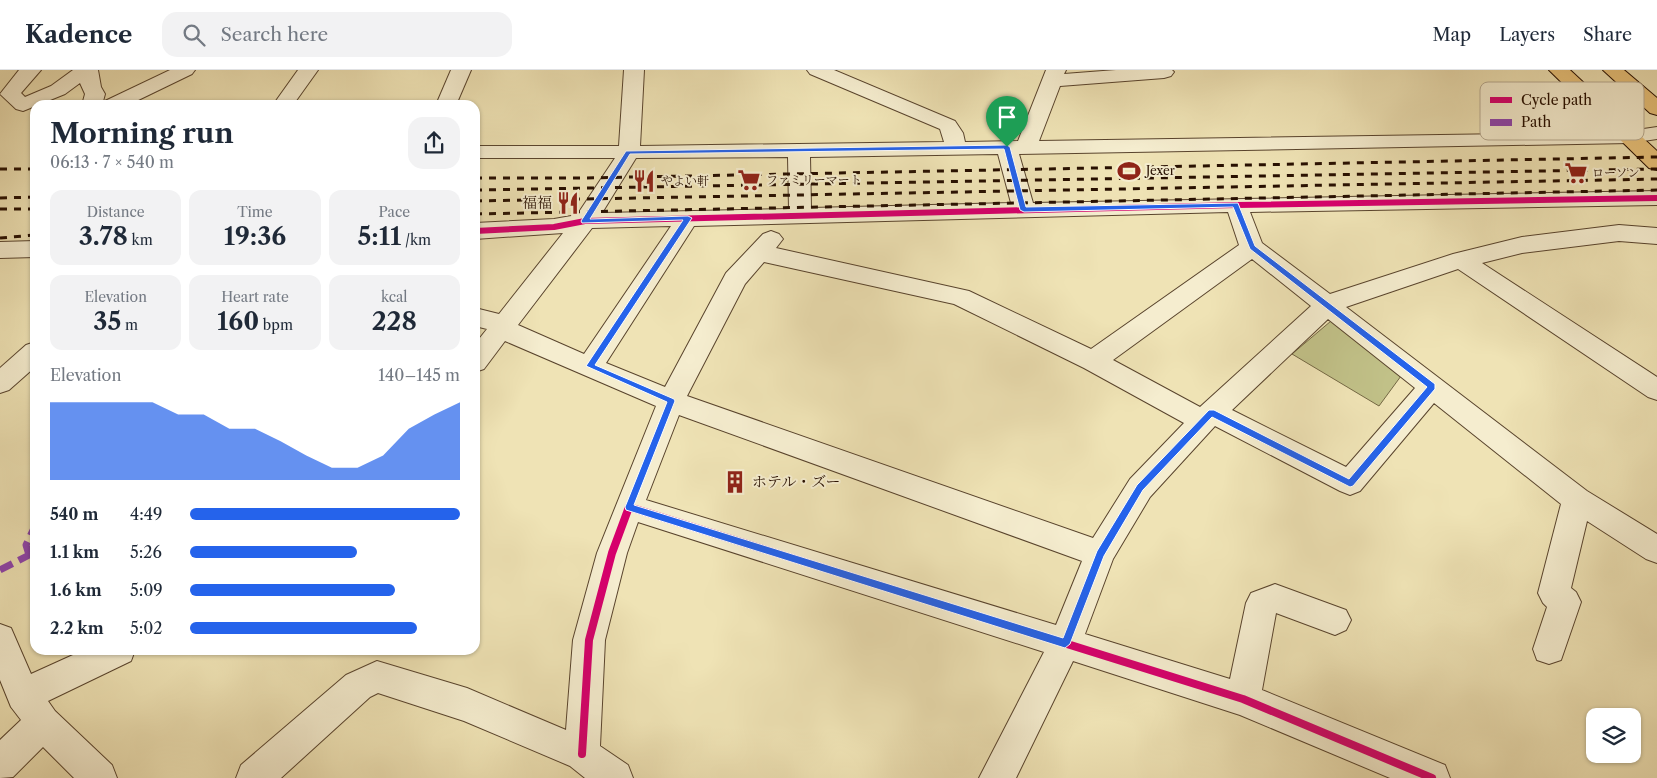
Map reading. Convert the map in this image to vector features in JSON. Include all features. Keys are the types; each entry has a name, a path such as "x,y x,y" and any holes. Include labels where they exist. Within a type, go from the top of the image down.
{"main road":[{"path":"1560,70 1573,82"},
{"path":"1613,70 1627,82"},
{"path":"1644,97 1657,109"},
{"path":"1633,140 1657,162"}],"street":[{"path":"29,105 10,94 27,72 32,70"},
{"path":"39,100 58,90 86,70 95,94 93,100"},
{"path":"122,100 185,70"},
{"path":"287,100 308,70"},
{"path":"448,100 461,70"},
{"path":"480,355 585,221 628,152 634,92 634,70"},
{"path":"817,70 948,125 953,134 956,147"},
{"path":"1024,210 1016,147 1054,75 1164,72"},
{"path":"0,105 29,105"},
{"path":"1644,135 1657,133"},
{"path":"480,152 799,150 1480,139"},
{"path":"582,754 589,640 612,553 671,401 735,279 760,253 791,215 799,150"},
{"path":"480,231 554,227 585,221 791,215 1657,198"},
{"path":"1236,205 1252,247 1577,500 1657,550"},
{"path":"590,366 688,218"},
{"path":"997,778 1065,644 1100,554 1140,488 1207,417 1326,306 1351,295 1461,260 1522,245 1619,233 1657,236"},
{"path":"1093,361 1252,247"},
{"path":"0,250 30,249"},
{"path":"760,253 960,297 1207,417 1350,483 1432,386"},
{"path":"1461,260 1657,390"},
{"path":"480,318 491,320 502,325 510,333 671,401 1100,554"},
{"path":"0,383 30,356"},
{"path":"1549,649 1565,602 1554,593 1577,500"},
{"path":"629,507 1243,699 1432,778"},
{"path":"1243,699 1262,603 1275,598 1335,620"},
{"path":"0,639 23,695 43,723 99,778"},
{"path":"23,695 108,655"},
{"path":"254,778 358,686 377,677 467,705 582,754 616,778"},
{"path":"0,764 43,723"}],"green space":[{"path":"1331,321 1401,376 1379,406 1292,354"}],"railway":[{"path":"480,178 584,178 1657,157"},
{"path":"0,169 30,169"},
{"path":"480,190 1657,169"},
{"path":"480,201 1657,179"},
{"path":"480,214 1657,190"},
{"path":"0,198 30,197"},
{"path":"0,209 30,209"},
{"path":"0,238 30,235"}],"marked path":[{"path":"29,555 26,545 30,537"},
{"path":"0,570 30,555"}],"cycle path":[{"path":"480,231 554,227 585,221 1236,205 1657,198"},
{"path":"582,754 589,640 612,553 629,507 1243,699 1432,778"}],"place":[{"name":"Jexer","path":"1129,171"},
{"name":"ローソン","path":"1576,173"},
{"name":"ファミリーマート","path":"749,180"},
{"name":"やよい軒","path":"644,181"},
{"name":"福福","path":"568,203"},
{"name":"ホテル・ズー","path":"735,482"}],"route":[{"path":"1007,147 1024,210 1236,205 1252,247 1432,386 1350,483 1212,412 1140,488 1100,554 1065,644 629,507 671,401 590,366 688,218 585,221 622,166 628,152 1007,147"}]}
